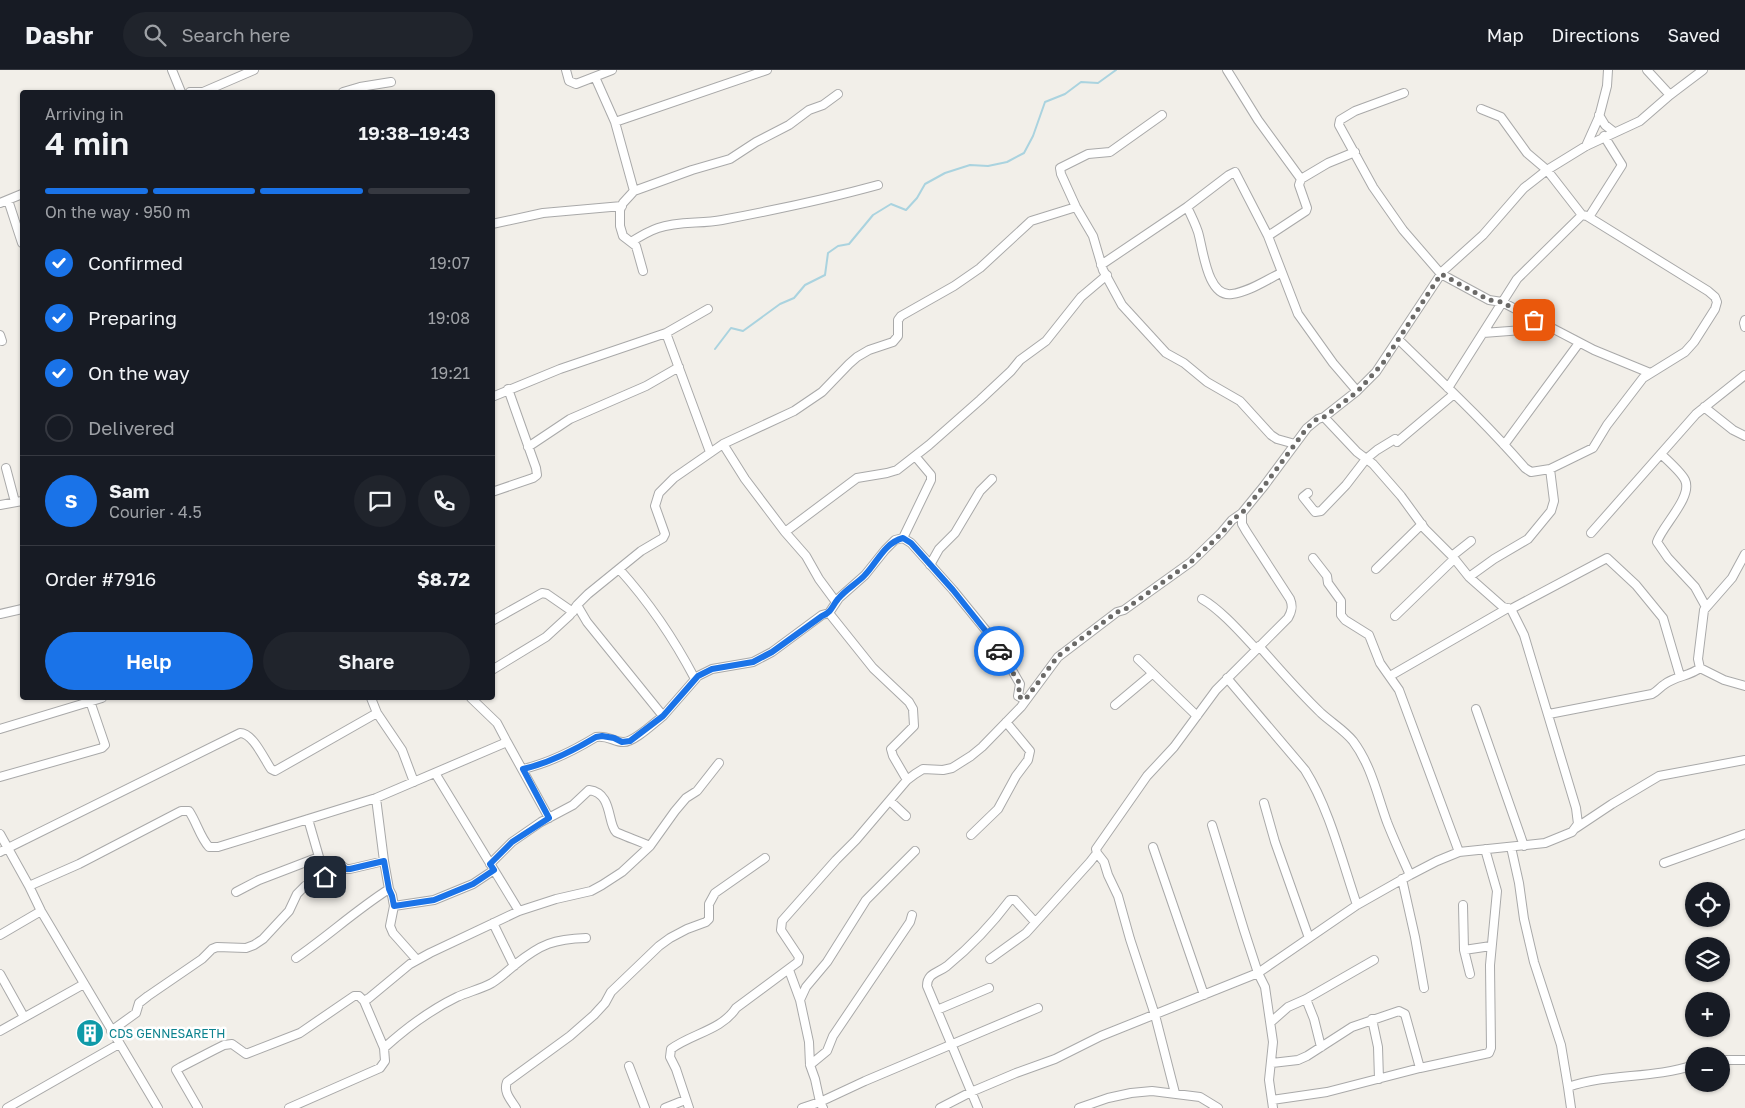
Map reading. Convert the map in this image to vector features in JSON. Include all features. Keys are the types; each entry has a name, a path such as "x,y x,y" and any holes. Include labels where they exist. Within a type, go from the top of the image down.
{"street":[{"path":"172,70 180,90"},
{"path":"207,90 253,70"},
{"path":"566,70 568,79 572,84 612,70"},
{"path":"615,122 767,70"},
{"path":"1227,70 1258,120 1301,180"},
{"path":"1586,146 1599,115 1607,86 1608,70"},
{"path":"1647,70 1670,96"},
{"path":"688,1108 676,1069 670,1057 671,1049 715,1026 798,962 799,957 781,930 782,921 856,840 907,780 923,769 943,770 952,768 982,747 1025,700 1058,656 1091,630 1117,612 1124,610 1191,562 1222,533 1232,520 1242,513 1307,428 1318,418 1324,417 1357,392 1383,363 1441,274 1483,235 1524,188 1547,170 1586,146 1604,136 1640,121 1703,70"},
{"path":"595,76 615,122 634,191"},
{"path":"350,90 391,82"},
{"path":"1404,93 1355,111 1340,120 1339,125 1374,187 1403,230 1441,274 1489,300 1502,302 1579,343 1650,374"},
{"path":"643,271 636,246 623,236 620,226 620,210 634,191 692,170 730,159 756,142 789,126 809,110 823,105 838,94"},
{"path":"1398,339 1531,472 1550,469 1593,448 1636,386 1650,374 1686,352 1715,310 1717,302 1715,297 1708,291 1585,216 1547,170 1527,153 1500,117 1481,109"},
{"path":"1162,114 1110,152 1088,154 1060,168 1076,207 1092,236 1101,265 1122,304 1166,353 1184,362 1207,382 1240,402 1271,435 1277,439 1295,444"},
{"path":"1599,115 1614,132"},
{"path":"1448,388 1517,279 1585,216 1622,166 1604,136"},
{"path":"1268,236 1306,211 1307,208 1298,185 1301,180 1328,163 1355,152"},
{"path":"1101,265 1235,172 1268,236 1298,314 1357,392"},
{"path":"630,242 657,228 751,214 834,197 878,185"},
{"path":"20,195 4,201 20,238"},
{"path":"495,223 543,213 622,206"},
{"path":"495,668 546,637 588,594 618,568 663,538 665,534 664,528 656,513 655,506 660,493 674,478 723,444 794,411 822,392 848,364 858,357 869,350 893,342 898,336 898,320 901,316 954,286 980,268 1031,220 1076,207"},
{"path":"1187,207 1198,233 1203,257 1213,284 1221,292 1232,294 1251,288 1282,273"},
{"path":"785,532 857,478 897,470 915,456 980,400 1020,360 1046,341 1081,297 1107,275"},
{"path":"495,395 560,369 666,333 708,309"},
{"path":"1745,320 1745,327"},
{"path":"1483,333 1550,328"},
{"path":"666,333 710,452"},
{"path":"1504,445 1579,343"},
{"path":"528,447 570,418 646,386 679,366"},
{"path":"1591,533 1704,406 1745,375"},
{"path":"495,491 537,475 508,389"},
{"path":"1308,493 1303,497 1315,512 1322,512 1346,485 1366,458 1395,439 1397,442 1454,394"},
{"path":"1704,406 1733,430 1745,436"},
{"path":"1324,417 1390,484 1468,577 1497,603 1510,609 1524,635 1549,714 1576,808 1578,824 1576,828"},
{"path":"723,444 742,475 785,532 803,552 819,579 836,602"},
{"path":"1661,454 1685,480 1686,487 1682,499 1656,542 1695,587 1706,607"},
{"path":"903,538 931,480 931,475 915,456"},
{"path":"0,505 19,502 6,468"},
{"path":"1468,577 1528,539 1540,526 1551,511 1554,501 1550,469"},
{"path":"930,565 939,548 954,533 980,491 992,480"},
{"path":"990,959 1026,933 1090,862 1096,853 1096,849 1147,776 1174,747 1216,690 1288,618 1292,604 1242,524 1242,513"},
{"path":"1232,520 1242,524"},
{"path":"1376,569 1390,553 1422,524"},
{"path":"523,769 560,757 596,737 608,737 622,742 630,741 663,716 695,679 712,669 753,662 772,652 829,613 836,602 865,575 885,550 895,540 903,538 911,543 953,590 996,644 1020,684 1018,696 1025,700"},
{"path":"1395,616 1453,557 1472,541"},
{"path":"1745,554 1732,578 1702,614 1698,660 1700,668 1724,680 1745,686"},
{"path":"1313,558 1327,576 1328,583 1341,601 1340,615 1369,635 1380,663 1398,690 1459,852"},
{"path":"1390,676 1510,609 1607,558 1636,585 1663,618 1680,676"},
{"path":"618,568 642,596 673,639 695,679"},
{"path":"495,619 542,593 575,609 663,716"},
{"path":"1202,599 1234,625 1353,741 1369,766 1388,823 1410,875"},
{"path":"0,614 20,609"},
{"path":"829,613 873,668 914,709 914,726 892,749 893,756 907,780"},
{"path":"1138,659 1197,716"},
{"path":"1549,714 1652,694 1660,690 1664,684 1680,676 1696,672 1700,668"},
{"path":"1115,705 1152,674"},
{"path":"1227,678 1305,770 1312,782 1357,905"},
{"path":"0,729 94,700"},
{"path":"372,700 377,713 402,750 414,782"},
{"path":"473,700 497,723 549,818"},
{"path":"0,777 102,748 105,745 90,701"},
{"path":"1476,709 1524,846"},
{"path":"0,852 240,734 245,733 250,737 271,769 275,771 377,713"},
{"path":"970,835 998,809 1016,776 1028,760 1030,751 1006,722"},
{"path":"29,886 79,864 185,810 189,811 194,818 204,841 213,848 376,798 507,742"},
{"path":"940,1108 971,1092 1055,1059 1101,1036 1258,974 1357,905 1402,879 1459,852 1545,843 1572,832 1612,804 1659,776 1745,760"},
{"path":"364,1001 417,960 519,911 556,899 591,891 616,877 650,846 675,811 686,798 697,791 719,764"},
{"path":"434,773 519,911"},
{"path":"394,906 434,900 473,884 492,867 512,842 568,808 587,791 592,790 597,793 605,802 609,809 613,827 617,832 650,846"},
{"path":"376,798 384,861 394,906 390,926 393,933 417,960"},
{"path":"890,801 906,816"},
{"path":"1264,803 1275,842 1309,938"},
{"path":"111,1031 136,1013 139,1003 196,964 212,949 217,947 246,948 254,945 289,911 297,894 305,886 325,877 325,869 319,857 308,819"},
{"path":"1212,825 1258,974 1266,987 1273,1042 1269,1080 1272,1104 1420,1068 1489,1054 1491,1048 1490,965 1497,891 1485,849"},
{"path":"0,834 41,911 157,1106 148,1108"},
{"path":"1664,863 1745,834"},
{"path":"1154,847 1204,995"},
{"path":"1511,847 1534,962 1560,1045 1570,1108"},
{"path":"800,1000 806,987 827,962 866,900 915,850"},
{"path":"1096,853 1104,862 1118,896 1155,1015 1175,1093"},
{"path":"236,892 259,880 319,857"},
{"path":"516,1108 506,1092 507,1082 570,1036 594,1015 605,1003 611,992 660,946 687,929 706,922 709,919 709,904 715,893 764,858"},
{"path":"325,869 338,863 346,869 350,869 384,861"},
{"path":"1402,879 1416,937 1424,988"},
{"path":"296,958 315,946 362,907 389,889"},
{"path":"978,1108 926,986 929,977 949,964 994,921 1010,900 1015,900 1035,922"},
{"path":"1463,905 1464,950 1470,974"},
{"path":"0,936 41,911"},
{"path":"810,1065 827,1052 833,1036 910,922 912,915"},
{"path":"493,923 514,966"},
{"path":"384,1048 449,1001 505,975 514,966 545,945 564,939 586,938"},
{"path":"1464,950 1491,946"},
{"path":"1271,1022 1288,1007 1306,999 1374,960"},
{"path":"789,970 800,1000 809,1042 810,1065 821,1105"},
{"path":"0,974 24,1017"},
{"path":"0,1030 84,984"},
{"path":"937,1010 989,988"},
{"path":"198,1108 176,1070 224,1045 232,1044 246,1054 251,1053 300,1033 354,996 359,996 364,1001 384,1048 385,1062 380,1068 289,1108"},
{"path":"1306,999 1314,1019 1321,1047"},
{"path":"802,1108 821,1105 950,1045 1038,1008"},
{"path":"1272,1062 1298,1060 1352,1027 1399,1011 1405,1014 1420,1068"},
{"path":"1372,1020 1378,1046 1379,1079"},
{"path":"7,1108 119,1044"},
{"path":"1730,1060 1745,1060"},
{"path":"630,1066 645,1108"},
{"path":"1568,1086 1588,1080 1674,1072 1685,1068"},
{"path":"1080,1108 1108,1098 1152,1091 1200,1098 1218,1108"},
{"path":"665,1108 685,1100"}],"waterway":[{"path":"715,349 731,328 743,331 780,304 794,298 805,285 825,275 828,253 838,246 849,244 873,215 891,204 906,210 917,198 925,184 945,173 970,165 988,166 1007,162 1024,153 1033,136 1045,102 1065,94 1081,82 1098,83 1116,70"}],"way so far":[{"path":"999,651 1020,684 1018,696 1025,700 1058,656 1091,630 1117,612 1124,610 1191,562 1222,533 1232,520 1242,513 1307,428 1318,418 1324,417 1357,392 1376,372 1441,274 1489,300 1502,302 1534,320"}],"place":[{"name":"CDS GENNESARETH","path":"90,1033"}],"route":[{"path":"325,877 325,869 334,864 338,863 346,869 350,869 384,861 394,906 434,900 473,884 494,870 490,864 502,850 549,818 523,769 560,757 596,737 614,738 622,742 630,741 663,716 698,676 712,669 753,662 772,652 792,636 829,613 839,598 865,575 895,540 903,538 911,543 953,590 996,644 999,651"}]}
